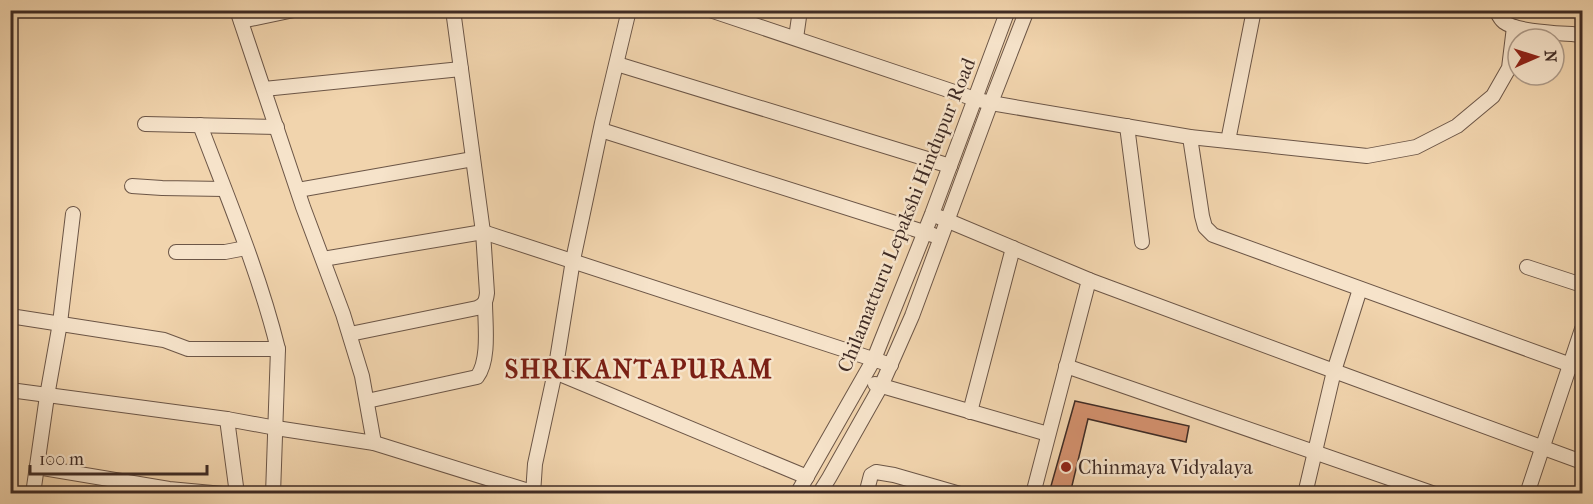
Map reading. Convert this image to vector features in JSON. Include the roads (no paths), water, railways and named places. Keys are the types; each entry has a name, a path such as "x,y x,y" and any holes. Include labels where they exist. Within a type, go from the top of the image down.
{"street":[{"path":"294,10 239,16 350,334 362,376 374,443"},
{"path":"367,401 477,377 483,367 487,293 483,232 453,10"},
{"path":"10,390 226,419 374,443 535,493 535,464 555,372 573,260 629,10"},
{"path":"710,10 740,15 796,38 991,103 1190,137 1367,156 1416,147 1457,126 1493,96 1506,73"},
{"path":"796,38 800,10"},
{"name":"Chilamatturu Lepakshi Hindupur Road","path":"797,494 874,358 932,214 1008,10"},
{"name":"Chilamatturu Lepakshi Hindupur Road","path":"819,494 880,387 912,316 1027,10"},
{"path":"1228,141 1254,10"},
{"path":"1496,10 1503,21 1514,27"},
{"path":"1566,34 1582,35"},
{"path":"617,64 950,166"},
{"path":"264,88 461,69"},
{"path":"145,124 277,127"},
{"path":"200,125 246,248 273,327 278,349 273,494"},
{"path":"1127,126 1142,243"},
{"path":"601,130 925,231 941,238"},
{"path":"1190,137 1202,216 1205,227 1213,235 1576,367"},
{"path":"298,190 473,159"},
{"path":"132,186 224,189"},
{"path":"33,494 60,323 73,214"},
{"path":"932,214 1089,280 1582,462"},
{"path":"323,259 483,232 891,364"},
{"path":"176,252 225,252 246,248"},
{"path":"970,412 1013,248"},
{"path":"1527,267 1582,285"},
{"path":"1033,494 1089,280"},
{"path":"1305,494 1334,371 1360,289"},
{"path":"350,334 477,308 485,302"},
{"path":"10,315 164,340 188,349 278,349"},
{"path":"1527,494 1543,447 1576,367 1582,328"},
{"path":"1066,366 1435,494"},
{"path":"555,372 807,477"},
{"path":"862,378 880,387 1048,434"},
{"path":"226,419 237,494"},
{"path":"37,467 169,491 223,494"},
{"path":"866,494 871,475 876,472 960,494"},
{"path":"106,494 108,479"}],"place":[{"name":"Chinmaya Vidyalaya","path":"1066,467"}],"district":[{"name":"SHRIKANTAPURAM","path":"639,369"}]}
